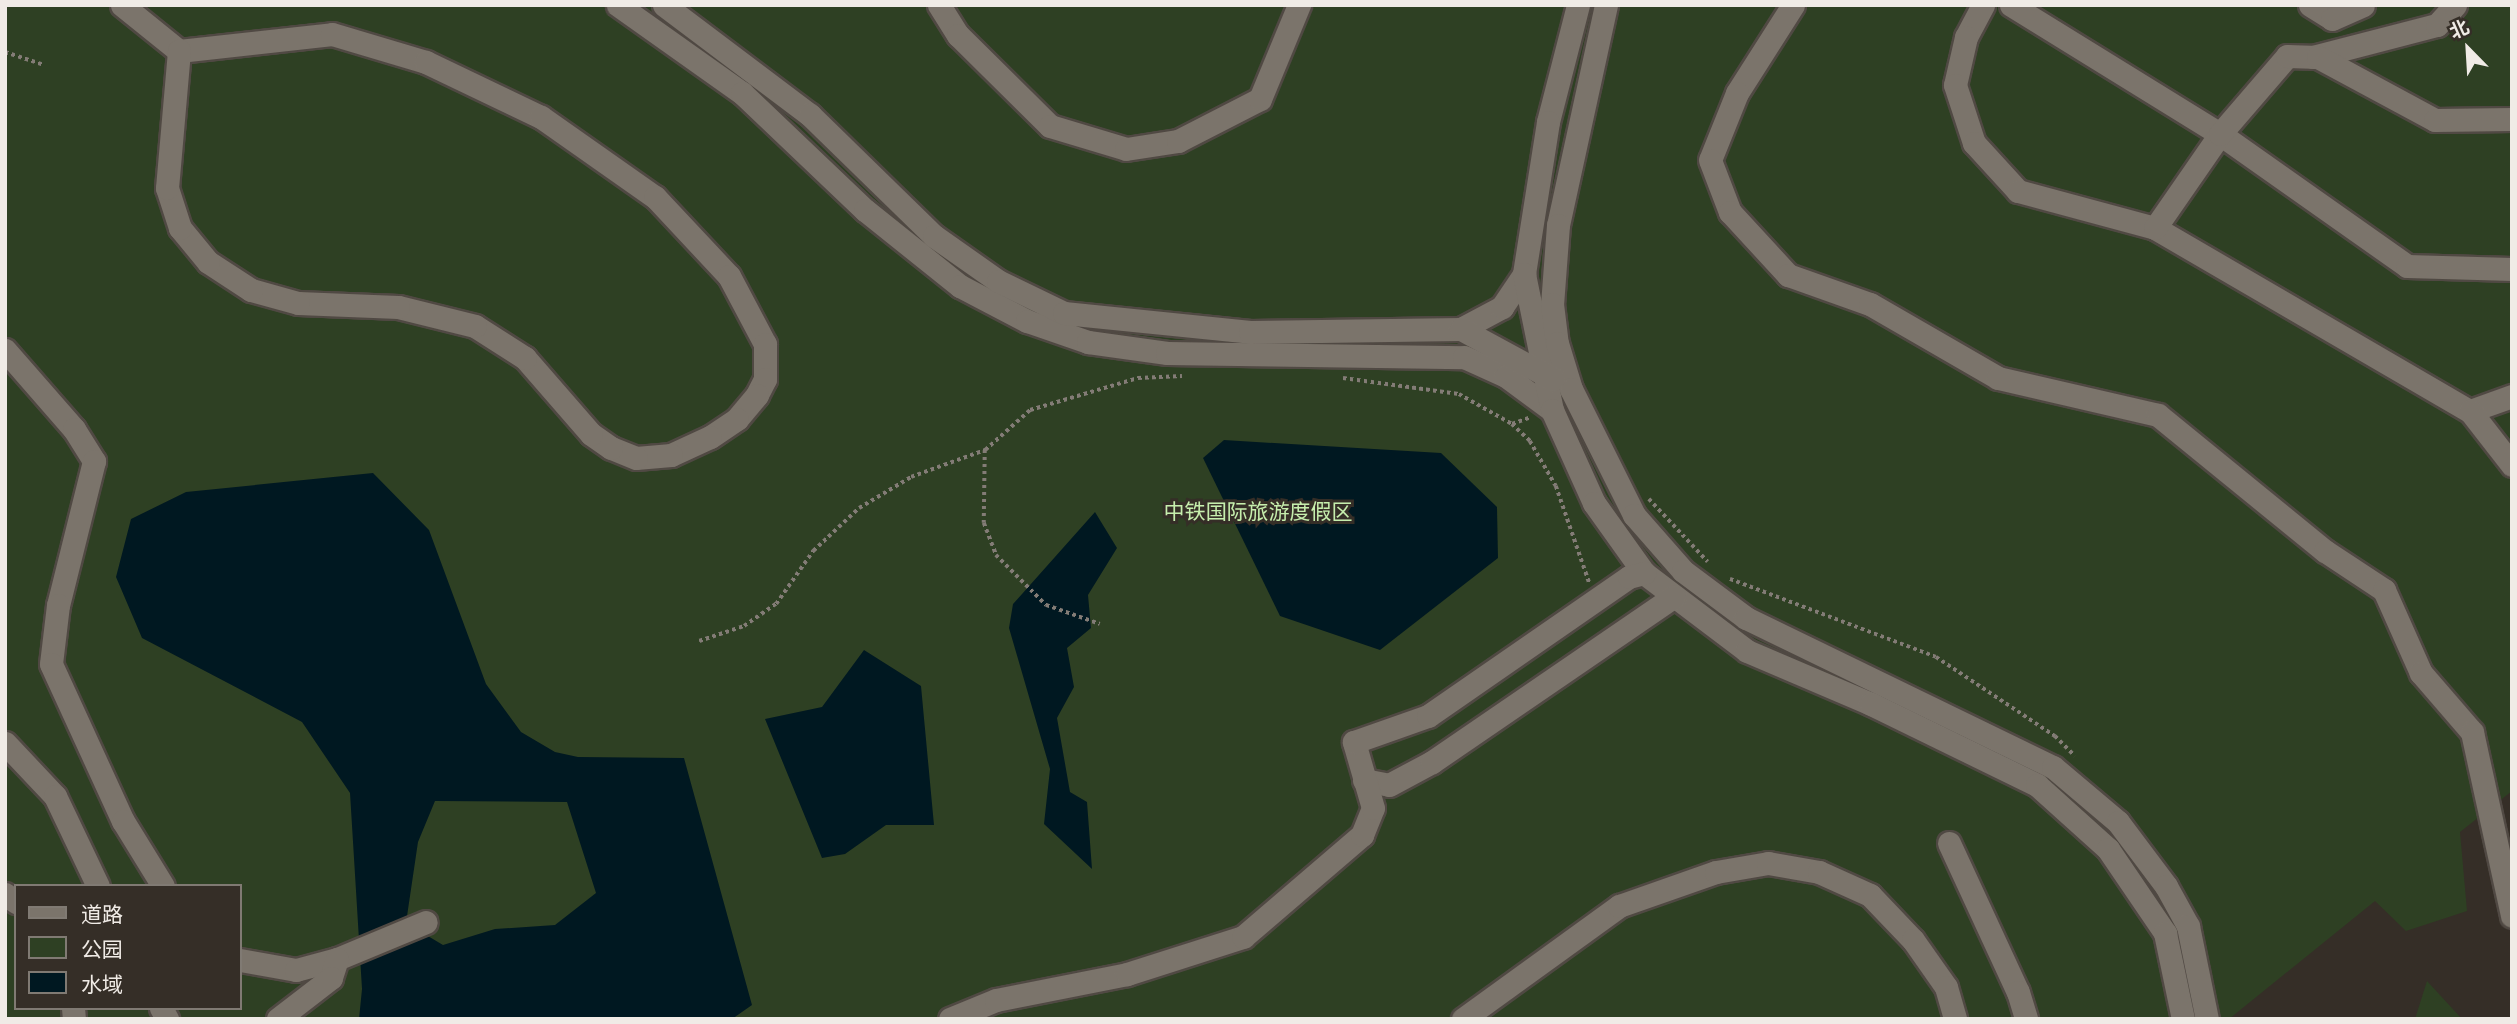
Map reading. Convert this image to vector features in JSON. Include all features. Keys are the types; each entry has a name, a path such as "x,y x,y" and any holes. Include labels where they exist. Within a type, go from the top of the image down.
{"street":[{"path":"122,5 179,51 332,34 426,62 541,117 655,197 729,276 765,344 765,379 757,396 737,419 710,438 670,455 636,458 611,448 591,434 525,358 475,326 398,307 298,303 251,290 208,262 180,228 167,188 179,51"},
{"path":"618,5 742,93 865,210 960,286 1027,321 1088,342 1167,352 1464,357 1506,376 1552,410"},
{"path":"664,5 810,115 934,236 998,281 1064,313 1250,332 1461,328 1502,307 1524,274"},
{"path":"939,5 958,35 1050,126 1126,149 1178,141 1259,99 1299,5"},
{"path":"1578,5 1548,122 1524,274 1552,410 1594,503 1644,573 1747,651 1871,704 2037,785 2108,849 2165,933 2183,1019"},
{"path":"1605,5 1579,114 1551,281 1557,343 1571,389 1634,515 1683,571 1746,618 2053,767 2118,822 2166,886 2188,926 2207,1019"},
{"path":"1793,5 1737,93 1710,160 1730,212 1788,275 1870,304 1998,378 2158,415 2325,551 2384,590 2421,673 2472,732 2512,916"},
{"path":"1983,5 1966,37 1955,85 1974,143 2018,191 2155,228 2470,411 2512,465"},
{"path":"2011,5 2220,134 2407,265 2512,269"},
{"path":"2310,5 2332,19 2363,5"},
{"path":"2155,228 2220,134 2287,56 2313,57 2437,24 2455,5"},
{"path":"2313,57 2435,120 2512,119"},
{"path":"1464,357 1551,281"},
{"path":"1461,328 1571,389"},
{"path":"5,350 74,429 94,461 58,605 51,664 123,821 162,884"},
{"path":"2470,411 2512,396"},
{"path":"950,1019 996,1000 1127,974 1243,937 1362,835 1373,808 1354,742 1428,716 1629,577 1644,573"},
{"path":"1364,780 1389,785 1432,762 1674,596"},
{"path":"5,743 55,796 97,884"},
{"path":"1949,843 2018,992 2026,1019"},
{"path":"1463,1019 1619,906 1716,872 1768,863 1819,872 1870,895 1913,940 1946,987 1955,1019"},
{"path":"242,961 296,970 337,959 426,922"},
{"path":"278,1019 331,978 337,959"}],"path":[{"path":"5,52 44,65"},
{"path":"699,641 744,626 776,604 813,551 859,508 911,477 985,450 1030,410 1138,378 1193,375"},
{"path":"1332,377 1459,394 1513,424 1530,441 1556,486 1596,600"},
{"path":"1513,424 1552,410"},
{"path":"985,450 984,523 996,555 1046,605 1100,624"},
{"path":"1639,490 1674,520 1709,564"},
{"path":"1718,574 1936,657 2054,736 2080,762"}],"green space":[{"name":"中铁国际旅游度假区","path":"5,5 2512,5 2512,791 2460,832 2467,911 2406,931 2375,901 2229,1019 5,1019"},
{"path":"2427,981 2462,1019 2415,1019"}],"water":[{"path":"1224,440 1441,453 1497,507 1498,558 1380,650 1280,616 1203,458"},
{"path":"373,473 429,530 486,684 521,732 555,752 578,757 684,758 752,1005 732,1019 359,1019 362,989 350,793 302,722 142,638 116,577 131,519 186,492","holes":["435,801 567,802 596,893 555,925 495,929 443,945 406,923 418,842"]},
{"path":"1095,512 1117,548 1088,595 1091,628 1067,648 1074,687 1057,718 1070,792 1087,802 1092,869 1044,824 1050,769 1009,628 1013,604"},
{"path":"864,650 921,686 934,825 886,825 845,854 822,858 765,719 822,707"}]}
